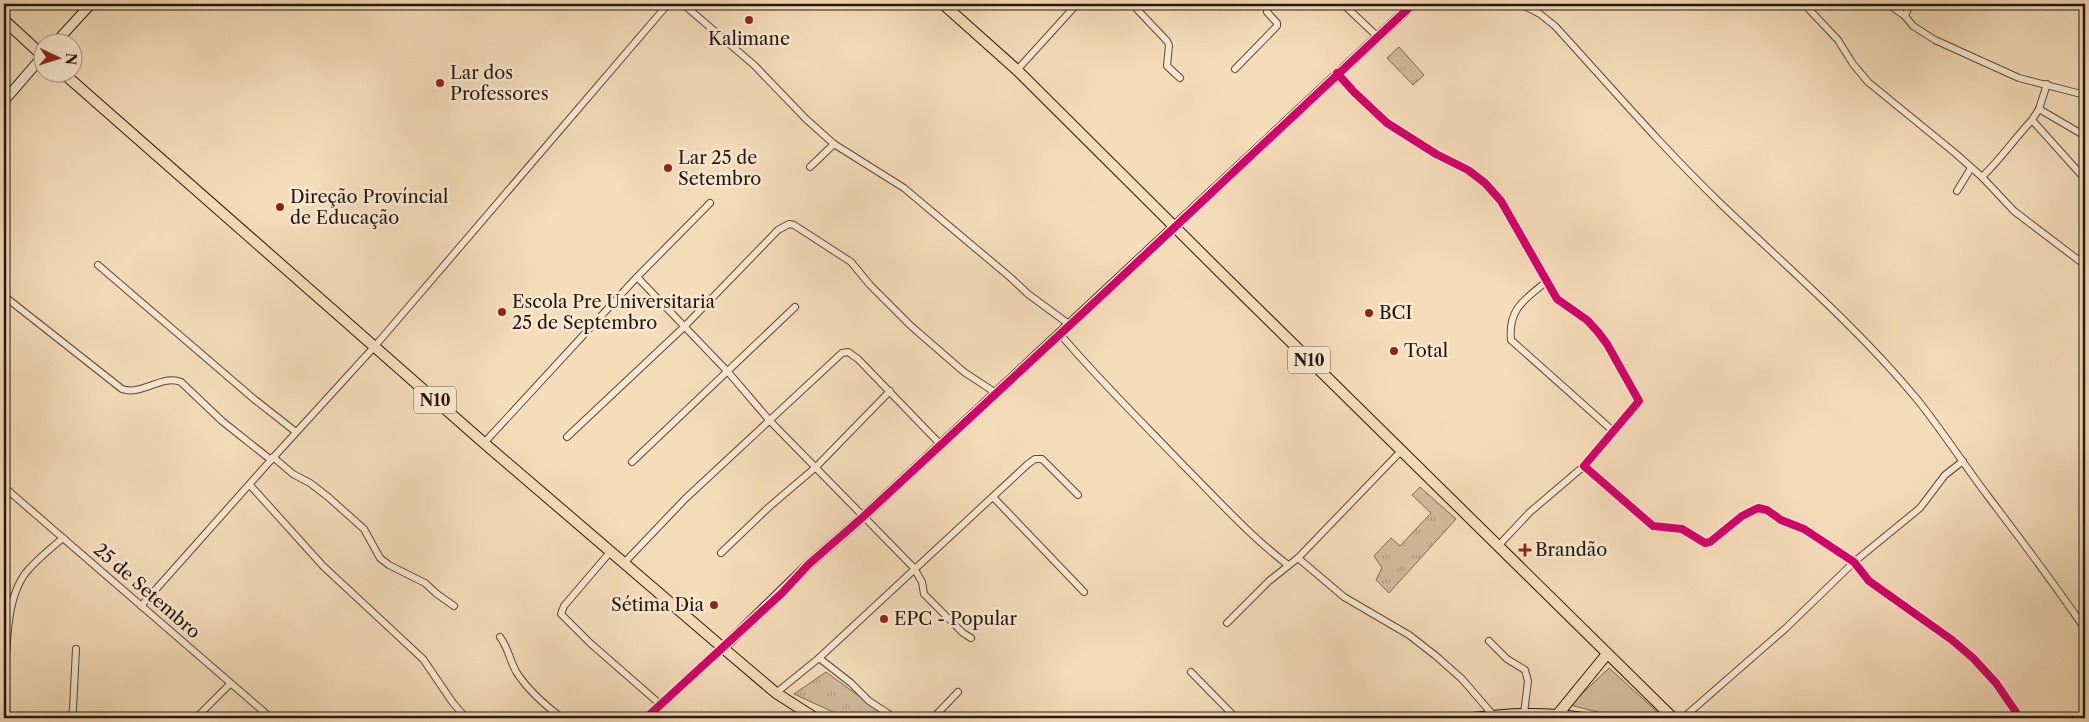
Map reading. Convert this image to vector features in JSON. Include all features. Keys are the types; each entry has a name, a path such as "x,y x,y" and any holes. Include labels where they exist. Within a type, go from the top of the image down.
{"main road":[{"name":"N10","path":"943,4 1017,70 1672,718"},
{"path":"4,20 32,47"},
{"name":"N10","path":"73,82 484,443 722,648 776,693 815,718"},
{"path":"1558,714 1607,654"},
{"path":"1474,718 1524,713 1558,714 1582,718"}],"street":[{"path":"65,32 91,4"},
{"path":"142,606 272,458 374,346 668,4"},
{"path":"683,4 754,65 806,119 834,144 904,188 1022,289 1070,325"},
{"path":"1017,70 1077,4"},
{"path":"1132,4 1170,45 1167,66 1180,78"},
{"path":"1235,69 1277,26 1277,22 1267,12 1272,4"},
{"path":"1344,4 1378,37"},
{"path":"646,718 809,564 863,518 1413,4"},
{"path":"1521,4 1540,14 1555,26 1641,124 1720,203 1838,314 1916,398 2032,552 2085,629"},
{"path":"1804,4 1838,40 1853,64 1868,82 1971,168 2014,211 2085,265"},
{"path":"1888,4 1905,16 1914,26 1935,40 2019,78 2085,95"},
{"path":"1905,16 1910,4"},
{"path":"4,101 32,68"},
{"path":"1338,73 1354,92 1387,123 1436,154 1468,170 1485,183 1506,207 1532,252 1546,282 1558,299 1587,320 1603,338 1638,398 1638,403 1584,466 1530,512 1498,546"},
{"path":"1982,178 2004,155 2032,120 2039,109 2047,84"},
{"path":"2039,109 2085,136"},
{"path":"2032,120 2085,179"},
{"path":"810,167 834,144"},
{"path":"1957,191 1971,168"},
{"path":"484,443 637,277 710,203"},
{"path":"567,437 684,327 726,281 778,230 789,224 794,225 850,262 917,332 964,372 996,393"},
{"path":"98,265 254,400 296,432"},
{"path":"637,277 728,372 770,421 914,568 922,582 924,594 963,633 971,638"},
{"path":"1546,282 1516,310 1511,320 1511,340 1613,431"},
{"path":"4,296 122,390 133,391 172,380 181,382 222,421 293,474 310,483 327,496 364,529 380,558 424,583 454,606"},
{"path":"632,462 795,307"},
{"path":"1060,334 1095,375 1220,502 1267,549 1288,565"},
{"path":"624,563 685,499 842,353 848,352 851,354 890,391 940,444"},
{"path":"721,553 769,506 816,467 890,391"},
{"path":"1227,623 1288,565 1298,558 1401,451"},
{"path":"776,693 819,658 1028,464 1039,458 1078,495"},
{"path":"1682,718 1786,628 1854,562 1920,508 1945,475 1963,461"},
{"path":"1584,466 1653,526 1682,529 1707,543 1742,516 1758,508 1764,509 1781,520 1804,529 1854,562 1869,581 1952,640 1973,658 1996,683 2020,718"},
{"path":"250,485 323,566 423,659 452,704 466,718"},
{"name":"25 de Setembro","path":"4,487 271,718"},
{"path":"993,497 1084,592"},
{"path":"7,718 4,683 14,594 28,569 63,538"},
{"path":"611,551 564,606 562,614 590,643 661,705"},
{"path":"1298,558 1344,597 1408,636 1436,656 1462,679 1493,715"},
{"path":"500,637 508,647 516,671 551,710 562,718"},
{"path":"1489,641 1507,659 1525,670 1528,681 1524,713"},
{"path":"71,718 76,649"},
{"path":"819,658 851,683 869,701 895,718"},
{"path":"1191,672 1236,718"},
{"path":"196,718 230,684"},
{"path":"933,718 958,692"}],"green space":[{"path":"1399,47 1424,75 1413,85 1387,58"},
{"path":"1420,487 1456,519 1389,593 1376,580 1382,568 1374,556 1391,538 1400,546 1431,513 1412,495"},
{"path":"1609,668 1664,718 1621,718 1570,705"},
{"path":"826,672 889,718 846,718 794,694"}],"cycle path":[{"path":"646,718 782,593 809,564 863,517 1413,4"},
{"path":"1337,73 1387,123 1436,154 1468,170 1485,183 1501,201 1557,299 1587,320 1607,344 1639,401 1584,466 1653,526 1682,529 1705,543 1710,542 1742,516 1758,508 1767,510 1781,520 1804,529 1854,562 1869,581 1952,640 1973,658 1996,683 2020,718"}],"place":[{"name":"Kalimane","path":"749,20"},
{"name":"Lar dos Professores","path":"440,83"},
{"name":"Lar 25 de Setembro","path":"668,168"},
{"name":"Direção Províncial de Educação","path":"280,207"},
{"name":"Escola Pre Universitaria 25 de Septembro","path":"502,312"},
{"name":"BCI","path":"1369,313"},
{"name":"Total","path":"1394,351"},
{"name":"Brandão","path":"1525,550"},
{"name":"Sétima Dia","path":"714,605"},
{"name":"EPC - Popular","path":"884,619"}]}
